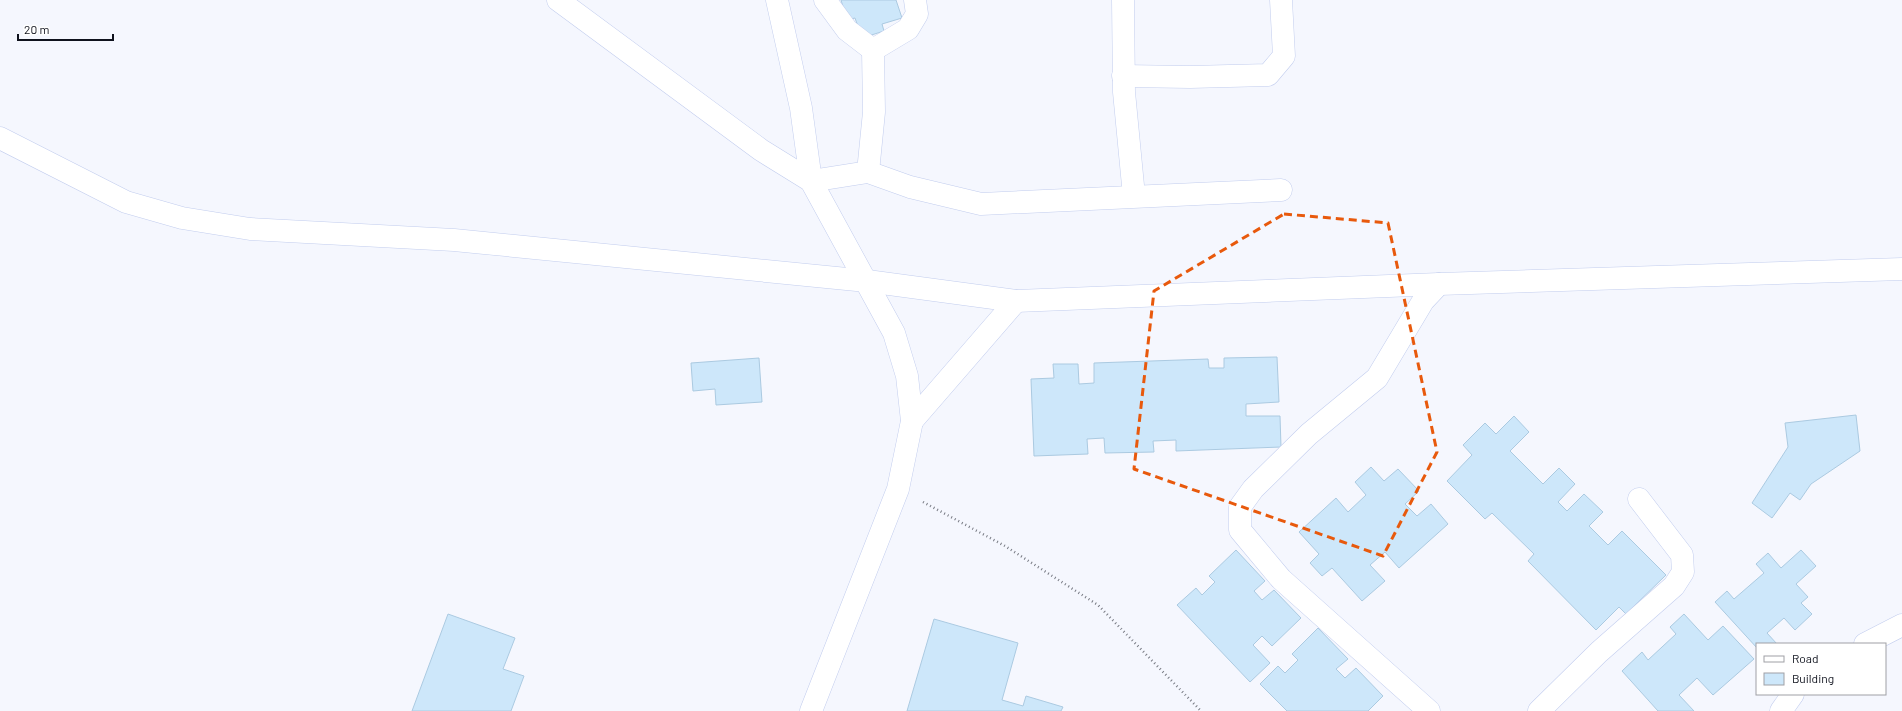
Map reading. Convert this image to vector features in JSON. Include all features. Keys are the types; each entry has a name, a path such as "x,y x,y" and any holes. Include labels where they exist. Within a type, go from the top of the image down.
{"street":[{"path":"558,0 761,150 811,181 868,172 910,187 981,204 1281,190"},
{"path":"777,0 801,108 811,181 894,333 907,376 912,421 898,489 811,711"},
{"path":"825,0 847,30 873,50"},
{"path":"873,50 908,29 917,14 916,0"},
{"path":"1122,0 1123,76 1134,196"},
{"path":"1123,76 1268,76 1284,56 1281,0"},
{"path":"868,172 874,112 873,50"},
{"path":"0,138 126,202 182,218 250,229 454,240 867,282 1016,302 1440,284 1902,269"},
{"path":"1429,711 1281,579 1240,530 1240,507 1252,489 1309,434 1377,378 1423,301 1440,284"},
{"path":"912,421 1016,302"},
{"path":"1539,711 1599,652 1674,586 1683,572 1682,555 1639,500"},
{"path":"1867,643 1902,625"},
{"path":"1781,711 1792,695"}],"path":[{"path":"898,489 1005,546 1098,605 1201,711"}],"highlighted area":[{"path":"1284,214 1388,223 1437,452 1383,556 1134,469 1154,291"}],"building":[{"path":"841,0 896,0 902,18 882,24 884,31 862,38 855,18 847,20"},
{"path":"1277,357 1279,402 1246,404 1246,416 1280,416 1281,447 1176,451 1176,440 1153,441 1154,452 1105,453 1104,438 1087,439 1088,454 1034,456 1031,379 1054,378 1053,364 1078,364 1079,384 1094,383 1094,363 1208,359 1209,368 1224,368 1224,358"},
{"path":"759,358 762,402 716,405 715,389 693,391 691,363"},
{"path":"1856,415 1860,451 1811,484 1800,500 1790,493 1772,518 1752,503 1788,447 1785,423"},
{"path":"1514,416 1529,432 1510,451 1543,484 1559,468 1575,484 1558,502 1567,511 1584,494 1603,512 1589,526 1608,545 1622,531 1666,575 1626,614 1619,607 1596,630 1528,561 1534,554 1492,513 1485,519 1447,481 1472,455 1463,445 1485,423 1496,434"},
{"path":"1371,467 1384,481 1398,469 1419,491 1405,504 1417,516 1431,504 1448,524 1399,568 1385,552 1370,565 1385,581 1362,601 1332,568 1322,576 1310,563 1319,554 1299,532 1336,498 1348,512 1366,495 1355,482"},
{"path":"1236,550 1265,581 1254,591 1262,600 1274,590 1301,618 1272,646 1262,636 1253,645 1270,663 1250,682 1177,605 1196,588 1202,595 1215,582 1209,576"},
{"path":"1801,550 1816,566 1796,584 1808,597 1801,603 1812,614 1795,630 1784,618 1767,633 1776,643 1756,643 1756,647 1715,602 1727,591 1734,599 1764,573 1756,564 1768,553 1781,568"},
{"path":"448,614 515,638 503,669 524,676 511,711 412,711"},
{"path":"1684,614 1708,640 1723,626 1754,659 1713,695 1697,678 1679,695 1694,711 1658,711 1622,671 1642,652 1648,660 1676,634 1670,627"},
{"path":"934,619 1018,643 1002,700 1023,706 1026,696 1063,707 1061,711 907,711"},
{"path":"1318,628 1348,659 1336,669 1345,678 1356,668 1383,696 1368,711 1287,711 1260,684 1278,666 1285,673 1298,660 1292,654"}]}
